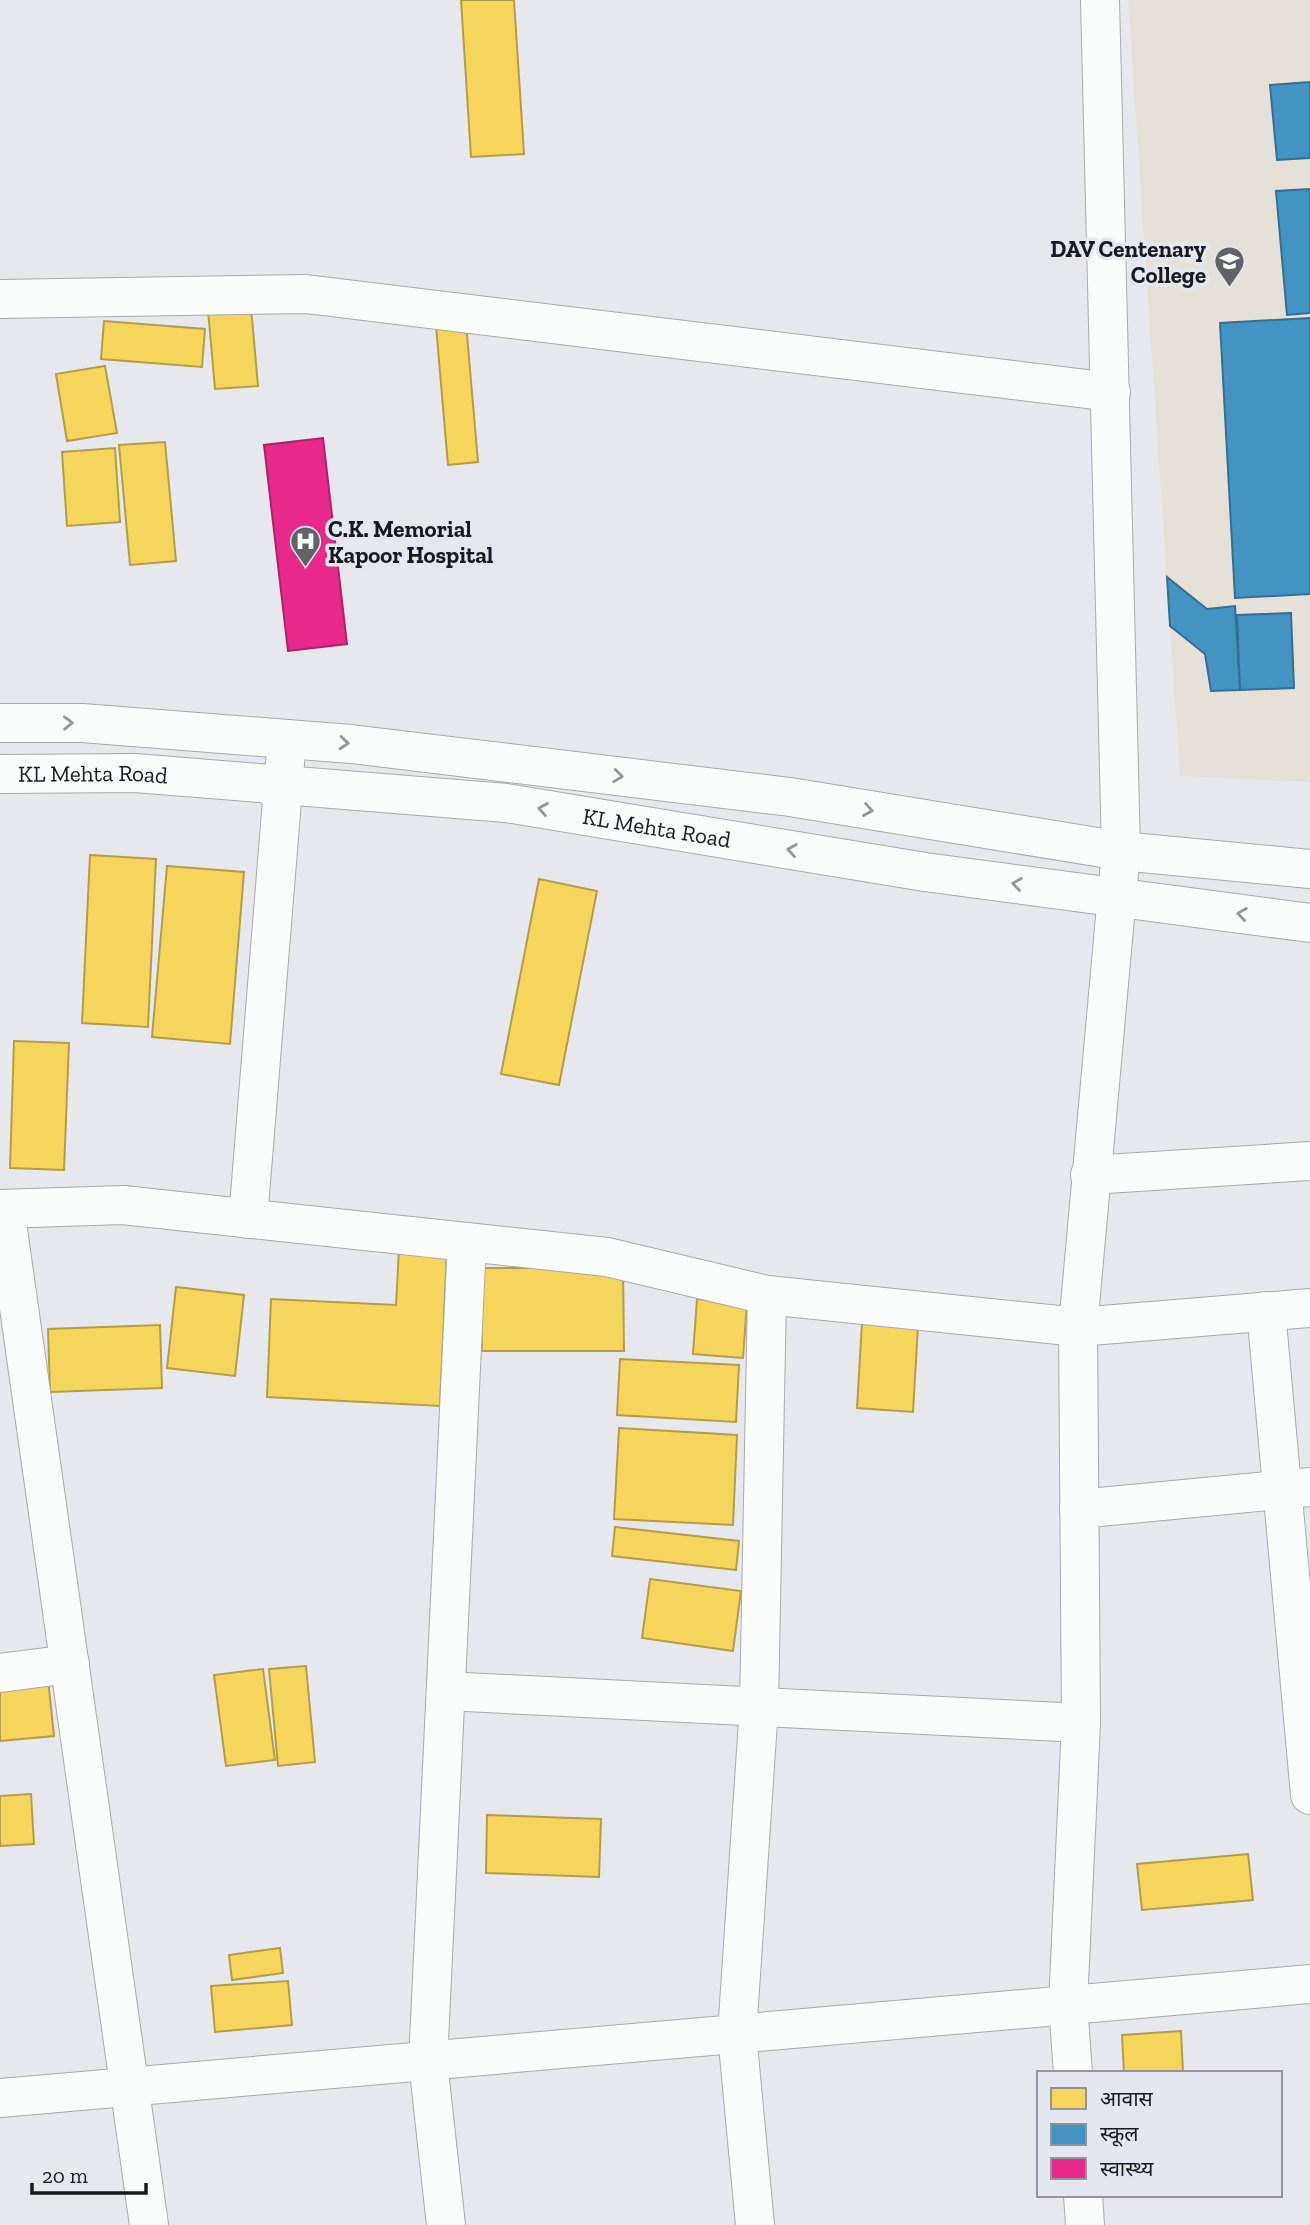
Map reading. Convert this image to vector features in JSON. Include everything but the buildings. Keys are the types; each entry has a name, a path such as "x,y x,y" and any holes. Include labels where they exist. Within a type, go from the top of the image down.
{"street":[{"path":"1073,2071 1068,2005 1081,1723 1078,1327 1121,852 1100,0"},
{"path":"0,299 306,294 1111,393"},
{"name":"KL Mehta Road","path":"0,723 82,723 288,739 790,797 1121,852 1310,869"},
{"path":"248,1219 288,739"},
{"name":"KL Mehta Road","path":"0,774 135,773 506,803 925,872 1310,923"},
{"path":"1090,1175 1310,1161"},
{"path":"149,2225 70,1664 2,1209 123,1205 607,1257 767,1295 1078,1327 1310,1308"},
{"path":"446,2225 428,2062 467,1242"},
{"path":"755,2225 737,2034 759,1706 767,1295"},
{"path":"1266,1311 1296,1488 1310,1795"},
{"path":"1079,1509 1296,1488"},
{"path":"0,1673 70,1664"},
{"path":"446,1691 1081,1723"},
{"path":"0,2098 1310,1984"},
{"path":"1083,2197 1085,2225"}],"shaded area":[{"name":"DAV Centenary College","path":"1128,0 1310,0 1310,782 1180,776"}],"place":[{"name":"DAV Centenary College","path":"1229,289"},
{"name":"C.K. Memorial Kapoor Hospital","path":"305,569"}]}
